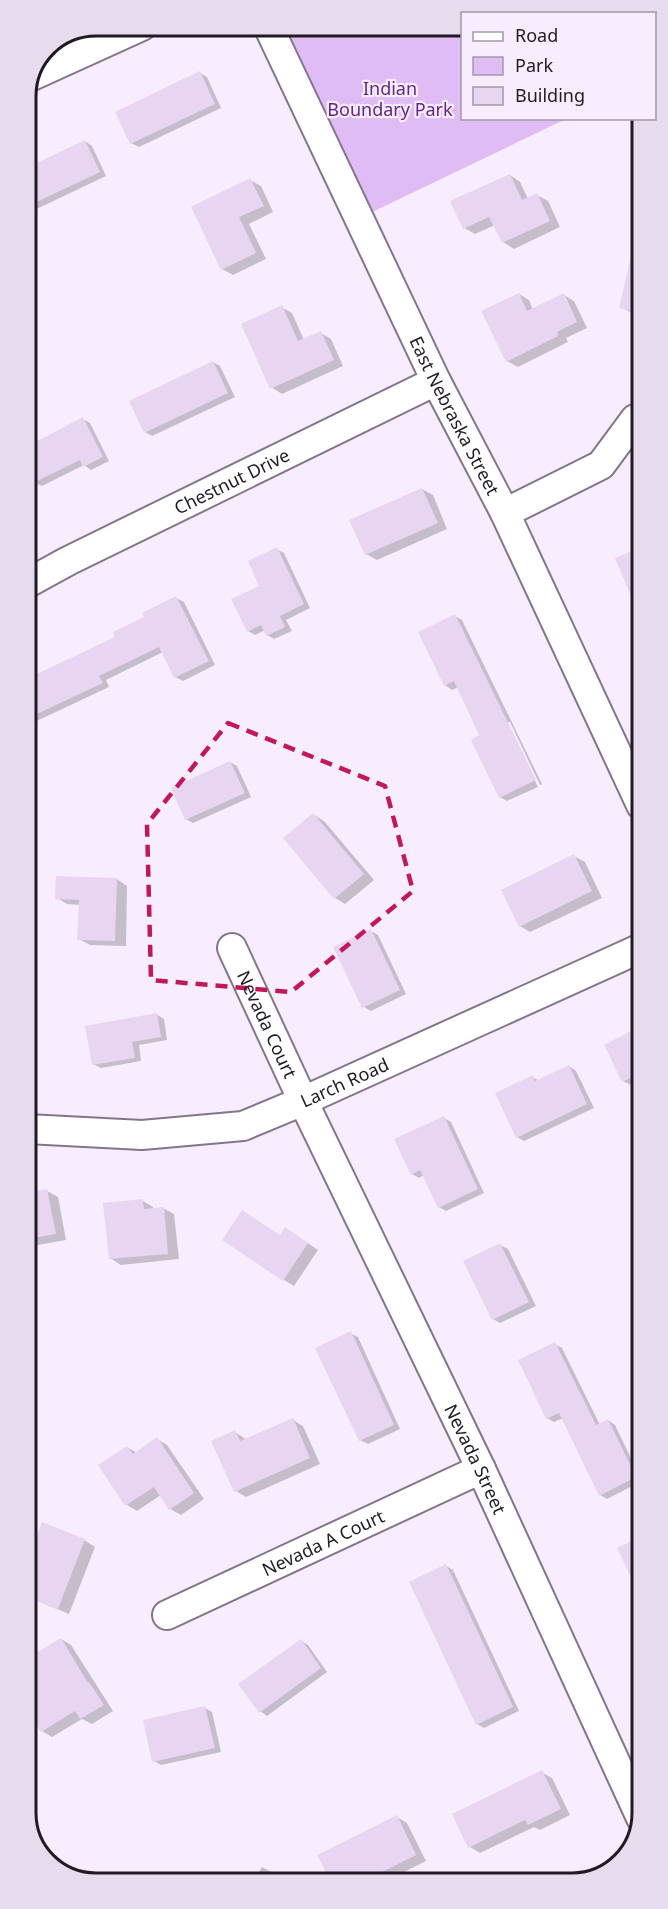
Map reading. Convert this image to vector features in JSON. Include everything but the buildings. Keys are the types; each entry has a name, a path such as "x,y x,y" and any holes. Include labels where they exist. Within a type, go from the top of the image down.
{"street":[{"path":"42,72 120,36"},
{"name":"East Nebraska Street","path":"273,36 436,381 505,513 632,786"},
{"name":"Chestnut Drive","path":"36,579 436,381"},
{"path":"505,513 601,465 632,423"},
{"name":"Nevada Court","path":"232,948 303,1101"},
{"name":"Larch Road","path":"36,1129 142,1135 243,1126 632,952"},
{"name":"Nevada Street","path":"303,1101 481,1469 632,1798"},
{"name":"Nevada A Court","path":"167,1616 481,1469"}],"highlighted area":[{"path":"228,723 385,786 413,891 291,992 151,980 147,824"}],"green space":[{"name":"Indian Boundary Park","path":"281,36 461,36 461,120 564,120 366,215"}]}
